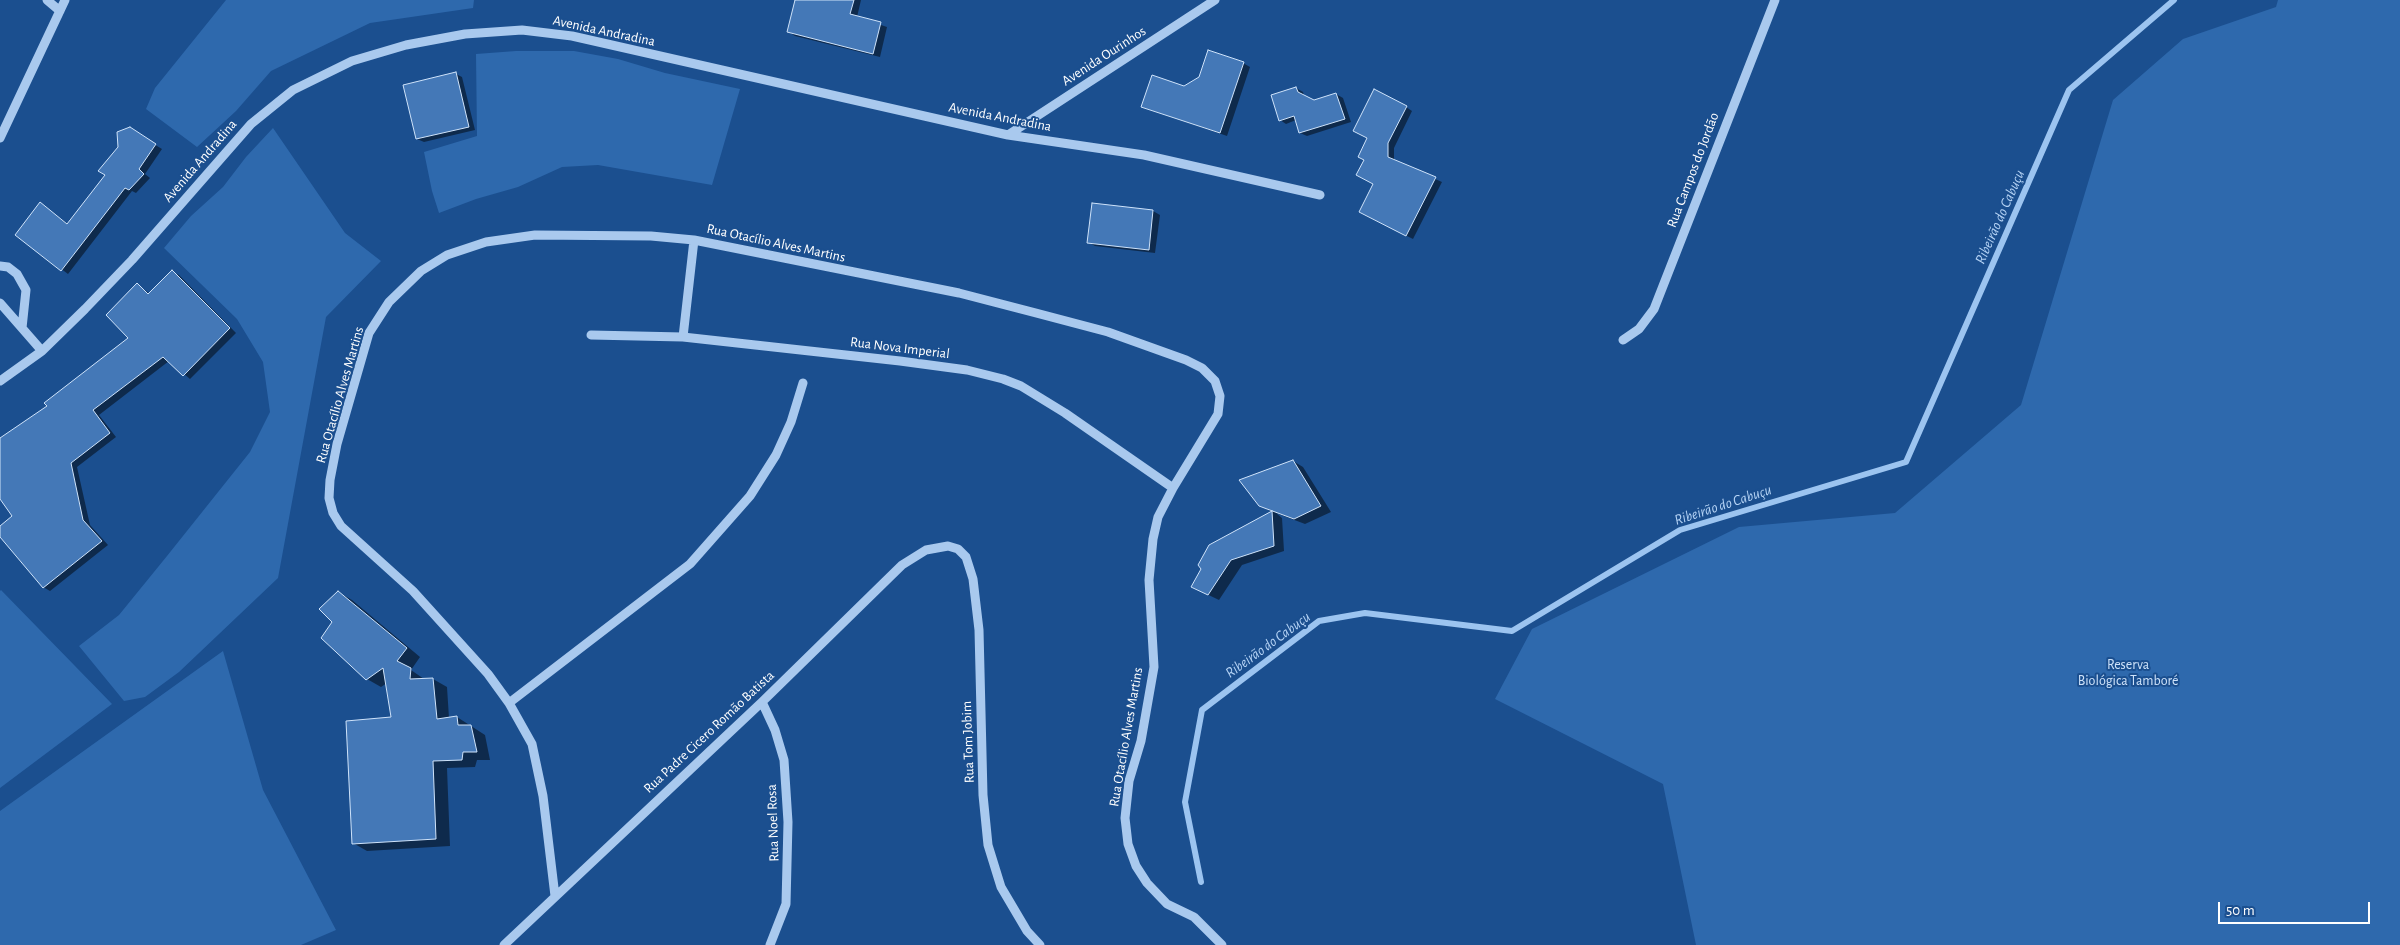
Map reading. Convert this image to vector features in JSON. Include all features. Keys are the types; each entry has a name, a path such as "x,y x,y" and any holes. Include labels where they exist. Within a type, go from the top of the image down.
{"street":[{"path":"47,0 60,11"},
{"path":"0,138 65,0"},
{"name":"Avenida Ourinhos","path":"1008,135 1215,0"},
{"name":"Rua Campos do Jordão","path":"1623,340 1639,329 1654,309 1774,0"},
{"name":"Avenida Andradina","path":"0,381 42,351 132,260 251,124 293,90 352,61 406,46 465,34 522,30 572,36 1008,135 1144,155 1320,195"},
{"name":"Rua Otacílio Alves Martins","path":"555,896 543,796 532,744 509,703 488,674 413,591 341,526 333,513 329,498 337,444 369,333 389,302 422,271 447,255 486,242 545,235 651,236 694,240 959,294 1108,332 1186,360 1202,368 1215,381 1220,396 1218,414 1173,488 1158,517 1153,539 1149,580 1154,667 1141,741 1130,781 1125,818 1131,851 1136,866 1147,884 1167,904 1194,917 1222,945"},
{"path":"683,338 694,240"},
{"path":"0,266 8,267 17,274 26,290 22,328"},
{"path":"0,303 42,351"},
{"name":"Rua Nova Imperial","path":"591,335 683,338 910,362 967,370 1003,379 1021,386 1064,413 1173,488"},
{"path":"509,703 690,564 750,496 776,455 791,422 803,383"},
{"name":"Rua Tom Jobim","path":"939,547 948,546 958,549 966,557 973,579 979,630 983,795 988,845 1001,887 1027,931 1040,945"},
{"name":"Rua Padre Cicero Romão Batista","path":"504,945 762,702 902,565 926,550 939,547"},
{"name":"Rua Noel Rosa","path":"762,702 775,730 784,760 788,822 786,904 775,938 770,945"}],"green space":[{"path":"226,0 474,0 473,8 370,23 271,71 236,111 197,147 146,109 155,88"},
{"name":"Reserva Biológica Tamboré","path":"2278,0 2400,0 2400,945 1696,945 1663,784 1495,699 1532,629 1739,527 1895,513 2021,405 2113,100 2183,39 2276,7"},
{"path":"516,51 574,51 618,59 665,73 740,89 712,185 598,165 562,167 518,187 476,199 439,213 432,191 424,152 477,136 476,54"},
{"path":"273,128 345,233 381,261 326,317 278,578 179,672 145,697 124,701 79,646 119,615 250,452 270,412 263,362 237,319 164,248 191,216 223,187 246,157"},
{"path":"0,591 112,704 0,788"},
{"path":"223,651 263,790 336,930 301,945 0,945 0,811"}],"building":[{"path":"795,0 854,0 850,14 881,22 873,54 787,32"},
{"path":"1208,50 1244,62 1220,133 1141,107 1152,75 1184,86 1199,77"},
{"path":"456,72 469,127 416,139 403,85"},
{"path":"1296,87 1298,92 1314,100 1336,93 1345,119 1299,133 1294,116 1279,121 1271,95"},
{"path":"1374,89 1407,106 1388,143 1388,157 1436,177 1406,236 1359,212 1373,184 1356,175 1364,160 1358,157 1367,138 1353,131"},
{"path":"130,127 156,144 139,169 144,174 129,190 125,188 61,271 15,235 40,202 67,224 105,175 98,171 118,147 117,132"},
{"path":"1092,203 1153,210 1149,250 1087,243"},
{"path":"172,270 230,328 183,376 163,357 93,410 110,433 71,463 83,520 102,541 43,588 0,537 0,526 12,516 0,499 0,438 47,406 44,403 128,338 106,315 137,283 148,294"},
{"path":"1293,460 1321,506 1294,519 1259,506 1239,480"},
{"path":"1272,511 1274,546 1231,560 1208,595 1191,587 1201,569 1198,565 1209,545"},
{"path":"338,591 407,648 397,661 411,668 410,679 433,678 437,719 457,716 458,725 471,725 477,752 463,752 462,760 433,761 436,839 352,844 346,721 391,717 383,668 366,680 321,638 332,622 319,609"}],"waterway":[{"name":"Ribeirão do Cabuçu","path":"1201,882 1185,802 1202,710 1319,621 1365,613 1512,631 1680,530 1906,462 2069,90 2174,0"}]}
